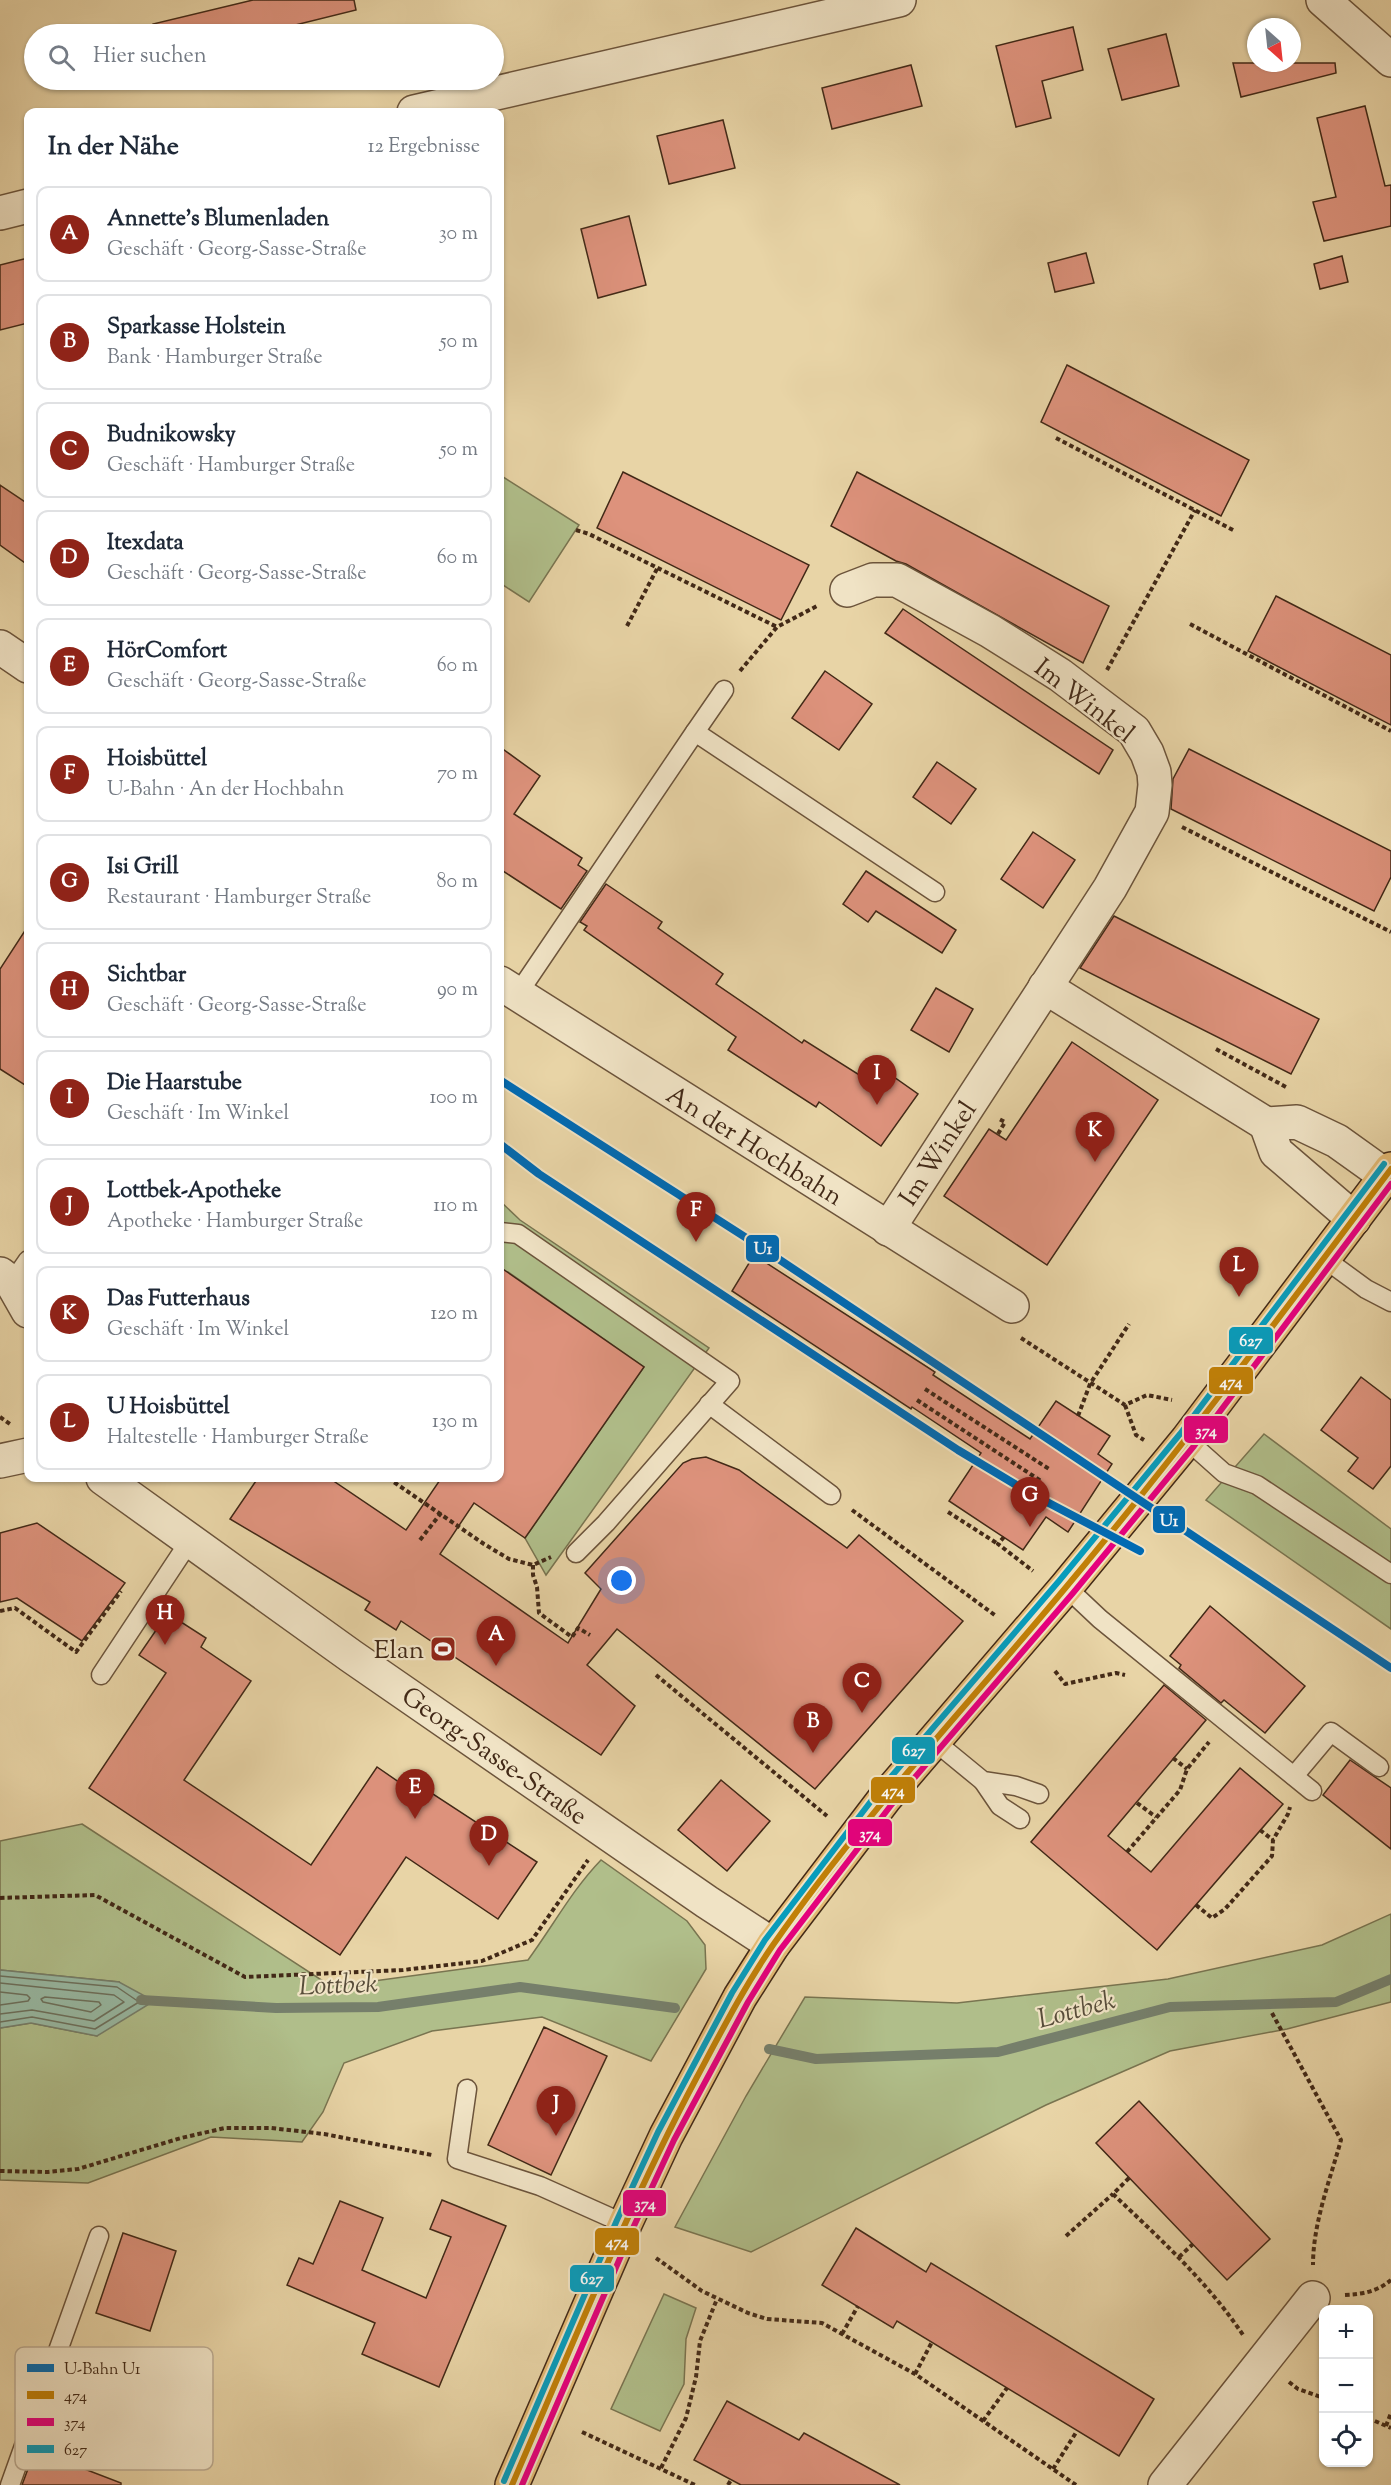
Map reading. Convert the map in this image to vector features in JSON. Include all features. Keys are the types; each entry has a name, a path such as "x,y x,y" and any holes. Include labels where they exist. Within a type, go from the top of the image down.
{"main road":[{"path":"512,2485 625,2224 666,2136 711,2047 773,1945 835,1861 933,1740 1023,1636 1053,1582 1187,1440 1388,1173"}],"street":[{"path":"431,108 899,0"},
{"path":"1323,0 1391,60"},
{"path":"0,213 24,207"},
{"name":"Im Winkel","path":"847,590 873,580 897,580 990,631 1060,675 1134,731 1147,753 1154,772 1155,785 1152,812 1110,888 888,1229"},
{"path":"0,647 24,663"},
{"path":"1045,987 1266,1124 1297,1122 1337,1141 1388,1173"},
{"name":"An der Hochbahn","path":"508,989 1012,1306"},
{"path":"1266,1124 1276,1152 1354,1218"},
{"path":"0,1461 24,1456"},
{"name":"Georg-Sasse-Straße","path":"109,1482 351,1656 773,1945"},
{"path":"1165,2485 1313,2298"}],"lane":[{"path":"508,989 724,690"},
{"path":"695,732 935,892"},
{"path":"504,1232 518,1234 730,1381 606,1523 576,1553"},
{"path":"1325,1259 1366,1289 1391,1302"},
{"path":"709,1404 831,1495"},
{"path":"1187,1440 1224,1473 1257,1485 1391,1574"},
{"path":"101,1674 191,1539"},
{"path":"1053,1582 1312,1791"},
{"path":"1294,1776 1331,1732 1379,1767"},
{"path":"933,1740 983,1781 1000,1806 1020,1819"},
{"path":"983,1781 1016,1786 1039,1794"},
{"path":"467,2089 457,2159 540,2186 625,2224"},
{"path":"59,2347 99,2236"},
{"path":"10,2485 15,2470"}],"path":[{"path":"1056,438 1235,531"},
{"path":"1091,699 1195,510"},
{"path":"576,530 658,567 777,627"},
{"path":"627,626 658,567"},
{"path":"724,690 777,627 847,590"},
{"path":"1190,624 1391,731"},
{"path":"1152,812 1391,932"},
{"path":"998,1134 1005,1122"},
{"path":"1078,1416 1090,1384 1129,1324"},
{"path":"1050,1356 1125,1405 1136,1435 1145,1440"},
{"path":"925,1389 1049,1470"},
{"path":"1125,1405 1147,1395 1172,1400"},
{"path":"917,1400 1041,1481"},
{"path":"394,1482 509,1559 533,1565 553,1556"},
{"path":"831,1495 1023,1636"},
{"path":"948,1512 1053,1582"},
{"path":"420,1540 441,1513"},
{"path":"998,1544 1004,1537"},
{"path":"533,1565 532,1575 537,1587 539,1613 572,1637 578,1628 590,1635"},
{"path":"0,1611 15,1608 76,1652 123,1588"},
{"path":"1055,1671 1065,1683 1116,1673 1133,1677"},
{"path":"656,1675 828,1817"},
{"path":"1200,1734 1209,1742 1217,1745"},
{"path":"1128,1852 1180,1790 1187,1769 1209,1742"},
{"path":"1173,1758 1187,1769"},
{"path":"1196,1905 1212,1918 1226,1909 1272,1856 1273,1840 1288,1815 1290,1806 1284,1797"},
{"path":"1137,1803 1156,1817"},
{"path":"0,1898 95,1895 245,1977 403,1970 482,1961 532,1940 583,1868 603,1830"},
{"path":"1260,1830 1273,1840"},
{"path":"1272,2013 1341,2140 1313,2246 1313,2298 1366,2294 1381,2289 1391,2280"},
{"path":"0,2170 48,2172 78,2169 181,2138 225,2128 271,2128 324,2134 457,2159"},
{"path":"1066,2236 1130,2178"},
{"path":"1113,2194 1179,2257 1226,2311 1261,2362"},
{"path":"1179,2257 1192,2244"},
{"path":"656,2258 702,2291 748,2313 767,2319 822,2323 915,2374 1076,2485"},
{"path":"661,2468 686,2418 696,2377 700,2341 717,2299"},
{"path":"842,2334 858,2306"},
{"path":"915,2374 932,2342"},
{"path":"983,2421 1007,2388"},
{"path":"1373,2420 1389,2427 1391,2413"},
{"path":"1053,2469 1077,2431"},
{"path":"582,2432 695,2485"},
{"path":"728,2485 731,2480"}],"shaded area":[{"path":"504,478 579,525 529,602 504,586"},
{"path":"504,1205 520,1220 709,1348 546,1575 525,1538 644,1367 508,1272 504,1278"},
{"path":"1264,1434 1391,1529 1391,1629 1206,1500"},
{"path":"82,1824 329,1985 337,1986 528,1960 572,1896 601,1860 687,1921 705,1945 706,1969 651,2061 542,2017 432,2031 344,2063 323,2112 302,2142 211,2137 88,2183 0,2180 0,2028 31,2023 97,2036 119,1982 0,1970 0,1841"},
{"path":"1391,1914 1391,2002 1287,2029 1170,2051 1046,2105 751,2252 675,2227 746,2096 805,1997 957,2003 1168,1979 1322,1945"},
{"path":"664,2294 696,2308 686,2339 684,2384 660,2431 611,2409"}],"water":[{"path":"0,1970 119,1982 154,2001 97,2036 31,2023 0,2028"}],"building":[{"path":"253,0 354,0 356,10 299,24 153,24"},
{"path":"1073,27 1083,70 1042,81 1051,118 1016,127 996,46"},
{"path":"1166,34 1179,86 1122,100 1108,49"},
{"path":"1233,63 1247,63 1247,72 1301,72 1301,63 1335,63 1336,73 1241,97"},
{"path":"911,65 922,106 832,129 822,88"},
{"path":"1365,106 1385,186 1391,185 1391,226 1324,241 1313,202 1336,197 1317,118"},
{"path":"723,120 735,168 669,184 657,136"},
{"path":"629,216 646,285 598,298 581,229"},
{"path":"1086,253 1094,283 1055,292 1048,263"},
{"path":"1342,256 1348,282 1320,289 1314,264"},
{"path":"24,259 24,324 0,330 0,265"},
{"path":"1067,365 1249,460 1221,516 1041,422"},
{"path":"623,472 809,565 781,620 597,528"},
{"path":"857,472 1109,606 1083,663 906,564 896,561 831,526"},
{"path":"0,485 24,501 24,562 0,545"},
{"path":"1276,596 1391,655 1391,725 1248,651"},
{"path":"903,609 1113,750 1099,774 885,633"},
{"path":"825,671 872,704 839,750 792,718"},
{"path":"1189,749 1391,851 1391,877 1374,911 1171,809 1173,779"},
{"path":"504,750 540,776 514,814 582,858 578,865 587,871 561,909 504,872"},
{"path":"937,762 976,789 951,824 913,797"},
{"path":"1033,832 1075,860 1043,908 1001,879"},
{"path":"866,871 956,930 942,953 876,911 868,922 843,904"},
{"path":"606,884 662,922 658,928 723,974 716,984 802,1043 804,1040 864,1078 874,1063 918,1094 881,1146 819,1102 816,1107 728,1050 736,1037 584,930 587,926 580,922"},
{"path":"1114,916 1319,1019 1291,1074 1080,968"},
{"path":"24,932 24,1084 0,1069 0,969"},
{"path":"936,988 973,1009 949,1052 911,1030"},
{"path":"1072,1042 1158,1100 1047,1265 944,1196 989,1129 1006,1140"},
{"path":"754,1255 935,1372 933,1375 1030,1439 1056,1401 1110,1436 1098,1454 1112,1464 1068,1532 1046,1517 1023,1550 949,1501 981,1453 732,1291"},
{"path":"504,1270 644,1367 525,1538 474,1503 440,1554 568,1643 601,1589 585,1573 683,1463 706,1457 739,1470 847,1548 859,1535 963,1621 815,1789 617,1629 587,1665 635,1706 601,1755 401,1621 396,1630 365,1610 370,1602 230,1519 255,1482 335,1482 406,1530 439,1482 504,1482"},
{"path":"1361,1377 1391,1400 1391,1466 1373,1489 1348,1471 1358,1458 1321,1430"},
{"path":"37,1523 125,1583 82,1641 17,1598 0,1602 0,1533"},
{"path":"1210,1606 1305,1686 1265,1733 1224,1700 1221,1703 1179,1668 1181,1665 1170,1656"},
{"path":"163,1620 173,1626 178,1620 206,1638 201,1647 251,1681 184,1780 311,1865 377,1767 425,1800 430,1792 537,1862 498,1919 406,1857 340,1955 89,1788 166,1673 139,1655"},
{"path":"1164,1685 1206,1720 1108,1836 1151,1872 1240,1768 1283,1804 1157,1950 1031,1842"},
{"path":"1350,1760 1391,1788 1391,1849 1323,1795"},
{"path":"721,1780 770,1821 727,1871 678,1830"},
{"path":"544,2027 607,2056 551,2175 488,2145"},
{"path":"1139,2101 1270,2239 1227,2280 1096,2143"},
{"path":"442,2200 506,2226 439,2387 362,2354 375,2323 287,2285 299,2258 313,2264 340,2201 383,2218 362,2270 426,2298 451,2237 430,2229"},
{"path":"856,2228 926,2272 931,2263 1154,2399 1119,2456 897,2321 893,2328 822,2285"},
{"path":"123,2233 176,2251 150,2331 96,2313"},
{"path":"727,2401 799,2440 804,2433 900,2485 741,2485 694,2460"},
{"path":"28,2470 87,2470 121,2483 121,2485 22,2485"}],"waterway":[{"name":"Lottbek","path":"769,2049 816,2059 998,2052 1170,2007 1336,2002 1391,1979"},
{"name":"Lottbek","path":"141,2000 276,2008 378,2007 520,1987 675,2008"}],"metro line":[{"name":"U1","path":"504,1083 759,1246 1391,1668"},
{"name":"U1","path":"504,1147 539,1174 958,1450 1028,1492 1140,1551"}],"transit line":[{"name":"627","path":"504,2481 617,2220 658,2132 732,1993 765,1940 878,1792 1059,1581 1180,1434 1384,1164"},
{"name":"474","path":"512,2485 600,2279 671,2127 752,1977 773,1945 842,1852 1067,1586 1150,1484 1232,1380 1391,1169"},
{"name":"374","path":"522,2485 633,2228 674,2140 748,2002 780,1950 892,1804 1073,1593 1194,1446 1391,1184"}],"place":[{"name":"Die Haarstube","path":"877,1105"},
{"name":"Das Futterhaus","path":"1095,1162"},
{"name":"Hoisbüttel","path":"696,1242"},
{"name":"U Hoisbüttel","path":"1239,1297"},
{"name":"Isi Grill","path":"1030,1527"},
{"name":"Sichtbar","path":"165,1645"},
{"name":"Elan","path":"443,1649"},
{"name":"Annette’s Blumenladen","path":"496,1666"},
{"name":"Budnikowsky","path":"862,1713"},
{"name":"Sparkasse Holstein","path":"813,1753"},
{"name":"HörComfort","path":"415,1819"},
{"name":"Itexdata","path":"489,1866"},
{"name":"Lottbek-Apotheke","path":"556,2136"}]}
